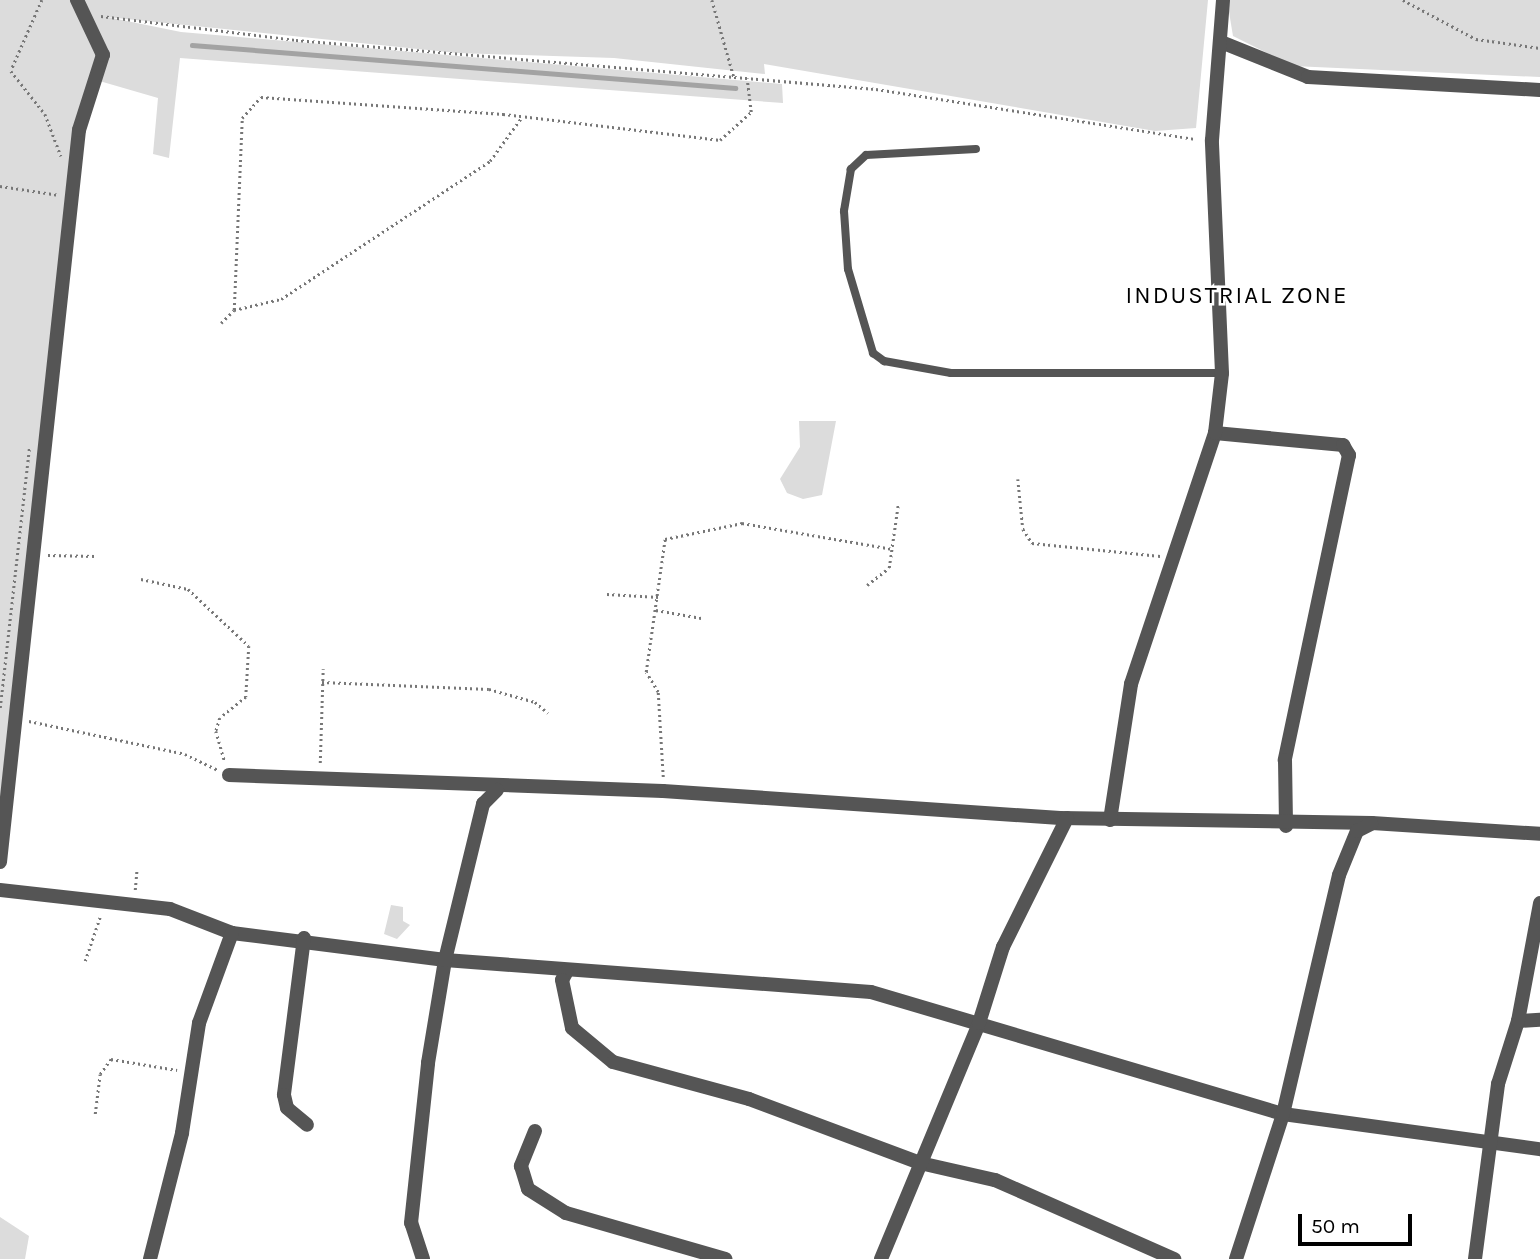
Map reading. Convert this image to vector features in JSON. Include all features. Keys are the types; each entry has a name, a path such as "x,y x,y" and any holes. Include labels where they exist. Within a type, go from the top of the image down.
{"street":[{"path":"1110,820 1131,684 1215,433 1222,373 1212,140 1223,0"},
{"path":"0,862 78,177 80,124 103,55 80,6"},
{"path":"1221,42 1308,77 1540,90"},
{"path":"1215,433 1343,444 1349,455 1285,760 1286,826"},
{"path":"229,775 497,790 663,791 1110,820 1286,826 1372,823 1540,834"},
{"path":"423,1259 411,1223 417,1138 445,960 483,804 497,790"},
{"path":"881,1259 979,1023 1003,947 1067,818"},
{"path":"1236,1259 1283,1114 1339,875 1357,831 1372,823"},
{"path":"0,890 185,912 232,933 304,938 445,960 567,971 612,969 871,992 1283,1114 1392,1125 1489,1147 1540,1149"},
{"path":"1475,1259 1498,1084 1518,1021 1540,903"},
{"path":"150,1259 199,1023 232,933"},
{"path":"304,938 284,1095 287,1108 307,1125"},
{"path":"567,971 562,980 572,1028 613,1062 749,1099 920,1163 995,1180 1174,1259"},
{"path":"1518,1021 1540,1020"},
{"path":"535,1131 520,1166 528,1189 566,1213 725,1259"}],"lane":[{"path":"976,149 866,155 852,169 844,211 848,269 873,353 884,361 951,373 1222,373"}],"path":[{"path":"42,0 11,71 45,114 51,144 78,177"},
{"path":"712,0 734,77"},
{"path":"1403,0 1476,39 1540,48"},
{"path":"80,6 198,30 876,89 1154,137 1212,140"},
{"path":"234,310 240,140 249,105 279,97 523,117 720,140 751,112 747,78"},
{"path":"221,323 234,310 281,299 490,161 523,117"},
{"path":"0,186 59,195"},
{"path":"1018,479 1023,529 1032,543 1174,557"},
{"path":"867,585 889,568 898,505"},
{"path":"663,791 658,692 646,672 659,597 663,544 669,536 742,523 893,549"},
{"path":"35,559 95,556"},
{"path":"141,579 188,589 249,646 246,698 219,718 216,732 229,775"},
{"path":"607,594 659,597"},
{"path":"656,610 701,618"},
{"path":"320,782 321,681 324,669"},
{"path":"321,681 489,689 535,702 548,713"},
{"path":"15,719 185,754 229,775"},
{"path":"133,906 136,869"},
{"path":"85,961 98,918 106,913"},
{"path":"95,1114 100,1074 111,1059 190,1073"}],"shaded area":[{"path":"0,0 1208,0 1196,128 1155,131 764,64 765,74 614,58 457,53 107,17 181,32 782,84 783,103 180,58 169,158 153,154 158,98 96,80 80,124 0,824"},
{"path":"1227,0 1540,0 1540,77 1293,66 1233,36"},
{"path":"799,421 836,421 822,495 803,499 787,493 780,479 800,447"},
{"path":"391,905 403,907 403,921 410,925 397,939 384,934"},
{"path":"0,1217 29,1236 25,1259 0,1259"}],"waterway":[{"path":"192,45 735,88"}],"district":[{"name":"INDUSTRIAL ZONE","path":"1237,296"}]}
